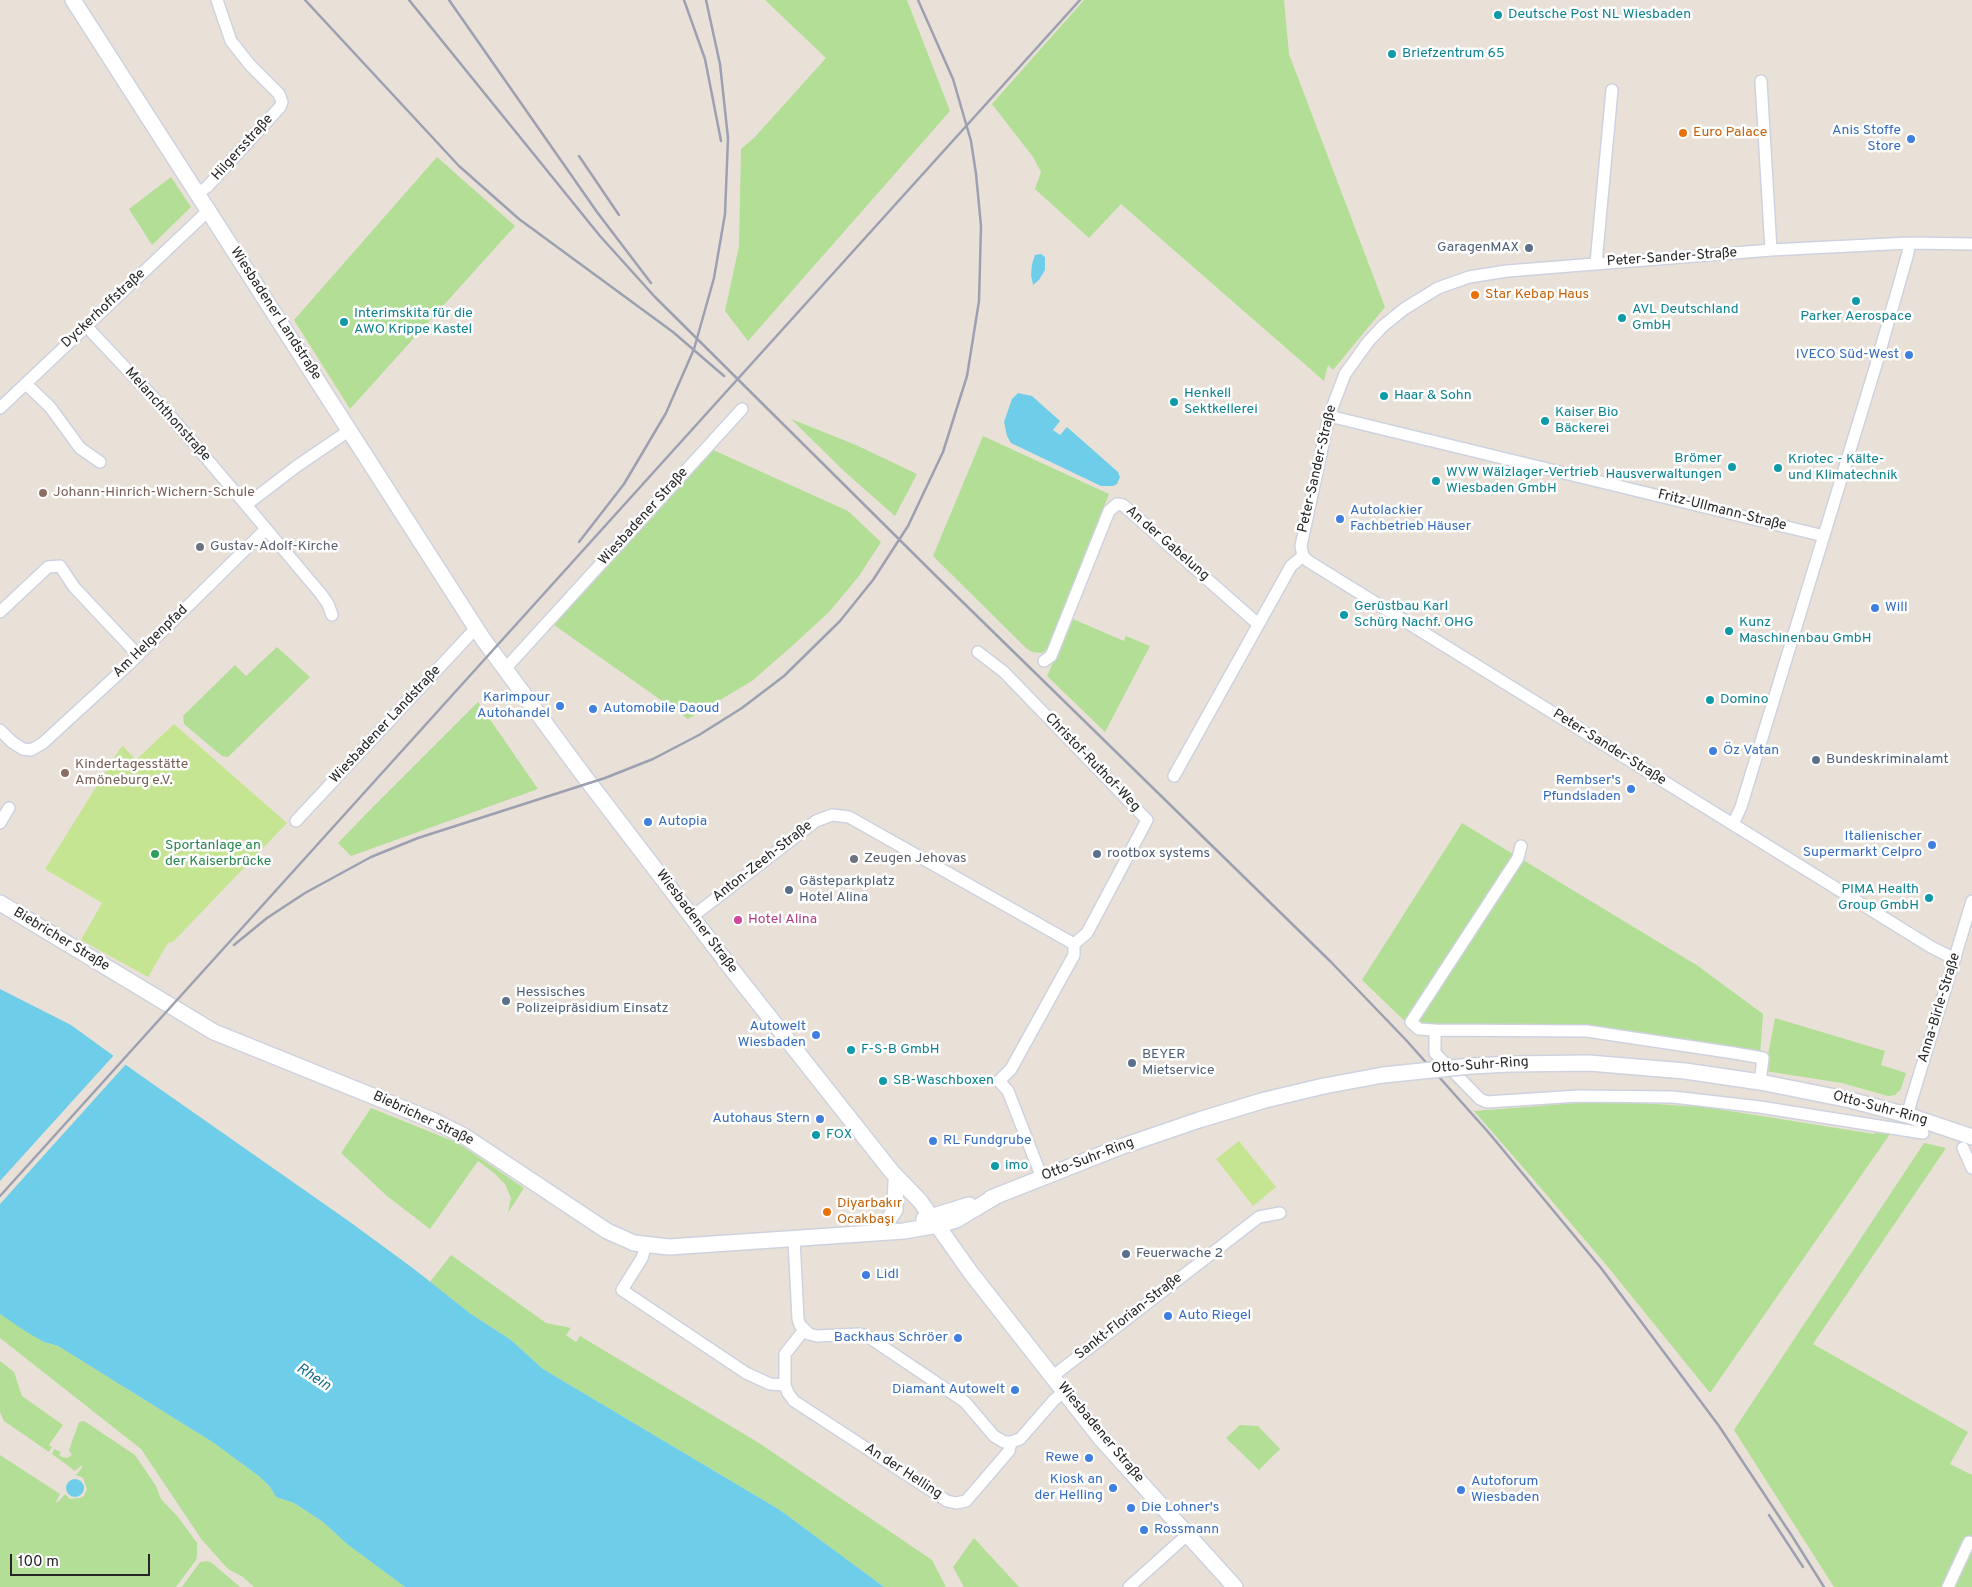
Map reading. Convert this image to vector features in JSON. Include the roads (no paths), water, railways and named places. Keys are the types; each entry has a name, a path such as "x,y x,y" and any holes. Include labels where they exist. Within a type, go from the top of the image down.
{"street":[{"name":"Wiesbadener Landstraße","path":"73,0 480,634 296,821"},
{"name":"Hilgersstraße","path":"198,193 207,187 280,107 282,102 279,94 250,65 231,41 216,0"},
{"path":"1760,80 1771,250"},
{"path":"1596,263 1612,90"},
{"name":"Dyckerhoffstraße","path":"0,408 209,210"},
{"path":"1733,824 1742,807 1876,365 1908,253 1909,243"},
{"name":"Peter-Sander-Straße","path":"1955,958 1931,947 1344,584 1303,556 1302,540 1329,416 1345,374 1368,342 1395,315 1438,288 1469,277 1491,272 1596,263 1771,250 1909,243 1972,244"},
{"name":"Melanchthonstraße","path":"86,326 167,412 321,594 328,604 332,615"},
{"path":"26,384 50,407 80,448 100,462"},
{"name":"Wiesbadener Straße","path":"505,669 742,409"},
{"name":"Fritz-Ullmann-Straße","path":"1329,416 1824,536"},
{"path":"246,505 297,466 350,430"},
{"name":"An der Gabelung","path":"1044,661 1051,656 1109,511 1116,504 1123,505 1258,624"},
{"name":"Am Helgenpfad","path":"0,730 18,747 31,750 43,743 138,655 266,529"},
{"path":"1174,776 1291,566 1303,556"},
{"path":"0,612 48,566 60,566 74,587 138,655"},
{"name":"Wiesbadener Straße","path":"480,634 581,772 737,976 894,1176 906,1200 930,1222 956,1252 1122,1463 1235,1587"},
{"name":"Christof-Ruthof-Weg","path":"978,652 1004,672 1147,820 1087,933 1074,944 1075,954 1011,1068 999,1081 1008,1091 1042,1178"},
{"path":"0,823 9,808"},
{"name":"Anton-Zeeh-Straße","path":"693,916 816,820 832,815 848,817 1074,944"},
{"path":"1521,846 1518,858 1411,1022 1420,1029 1435,1030 1588,1032 1763,1058 1760,1082"},
{"name":"Anna-Birle-Straße","path":"1907,1115 1972,901"},
{"name":"Biebricher Straße","path":"0,903 214,1032 449,1128 480,1145 607,1231 624,1240 646,1245 669,1247 904,1231 930,1222"},
{"path":"1435,1030 1435,1053 1480,1098 1487,1102 1578,1096 1673,1097 1760,1108 1923,1134"},
{"name":"Otto-Suhr-Ring","path":"930,1222 1120,1147 1265,1100 1383,1075 1471,1066 1550,1063 1626,1065 1760,1082 1850,1100 1907,1115 1968,1142"},
{"path":"1968,1142 1972,1168"},
{"path":"871,1232 888,1220 895,1210 894,1176"},
{"name":"Otto-Suhr-Ring","path":"930,1222 964,1216 998,1195"},
{"name":"Sankt-Florian-Straße","path":"1053,1376 1259,1217 1280,1213"},
{"path":"956,1252 955,1232 964,1216"},
{"name":"Wiesbadener Straße","path":"930,1222 951,1259 971,1273"},
{"path":"794,1239 798,1319 804,1330 817,1336 859,1334 867,1336 966,1402 998,1440 1011,1442"},
{"path":"646,1245 642,1258 622,1290 746,1373 770,1384 785,1385 785,1354 804,1330"},
{"name":"An der Helling","path":"785,1385 794,1401 952,1503 961,1502 970,1496 1009,1451 1011,1442 1020,1439 1054,1400 1065,1391"},
{"path":"1129,1587 1187,1535"},
{"path":"1948,1587 1969,1542"}],"water":[{"path":"1041,254 1045,257 1045,270 1039,280 1033,285 1031,275 1032,264 1035,255"},
{"path":"1018,393 1032,396 1060,421 1053,430 1060,435 1067,427 1118,472 1120,477 1117,484 1101,486 1011,443 1007,436 1004,422 1012,399"},
{"name":"Rhein","path":"0,989 71,1025 350,1222 471,1314 511,1340 543,1369 780,1510 884,1587 405,1587 347,1544 323,1522 294,1503 276,1497 270,1487 260,1477 214,1443 58,1346 44,1342 25,1331 0,1314"},
{"path":"71,1479 79,1479 84,1484 82,1495 71,1497 66,1492 66,1484"}],"railway":[{"path":"305,0 459,166 519,219 673,332 724,376"},
{"path":"409,0 600,236 655,297 934,574 1331,962 1406,1040 1489,1133 1601,1268 1719,1426 1824,1587"},
{"path":"449,0 597,212 651,283"},
{"path":"684,0 705,59 721,141"},
{"path":"579,542 624,484 666,413 694,349 714,278 725,214 728,138 720,64 706,0"},
{"path":"234,945 267,918 305,893 371,857 418,838 605,778 653,759 699,735 742,708 784,676 840,621 873,580 908,526 943,452 967,376 979,301 981,226 971,141 953,79 918,0"},
{"path":"0,1196 1080,0"},
{"path":"579,156 619,215"},
{"path":"1769,1515 1803,1567"}],"place":[{"name":"Deutsche Post NL Wiesbaden","path":"1498,15"},
{"name":"Briefzentrum 65","path":"1392,54"},
{"name":"Euro Palace","path":"1683,133"},
{"name":"Anis Stoffe Store","path":"1911,139"},
{"name":"GaragenMAX","path":"1529,248"},
{"name":"Star Kebap Haus","path":"1475,295"},
{"name":"Parker Aerospace","path":"1856,301"},
{"name":"AVL Deutschland GmbH","path":"1622,318"},
{"name":"Interimskita für die AWO Krippe Kastel","path":"344,322"},
{"name":"IVECO Süd-West","path":"1909,355"},
{"name":"Haar & Sohn","path":"1384,396"},
{"name":"Henkell Sektkellerei","path":"1174,402"},
{"name":"Kaiser Bio Bäckerei","path":"1545,421"},
{"name":"Brömer Hausverwaltungen","path":"1732,467"},
{"name":"Kriotec - Kälte- und Klimatechnik","path":"1778,468"},
{"name":"WVW Wälzlager-Vertrieb Wiesbaden GmbH","path":"1436,481"},
{"name":"Johann-Hinrich-Wichern-Schule","path":"43,493"},
{"name":"Autolackier Fachbetrieb Häuser","path":"1340,519"},
{"name":"Gustav-Adolf-Kirche","path":"200,547"},
{"name":"Will","path":"1875,608"},
{"name":"Gerüstbau Karl Schürg Nachf. OHG","path":"1344,615"},
{"name":"Kunz Maschinenbau GmbH","path":"1729,631"},
{"name":"Domino","path":"1710,700"},
{"name":"Karimpour Autohandel","path":"560,706"},
{"name":"Automobile Daoud","path":"593,709"},
{"name":"Öz Vatan","path":"1713,751"},
{"name":"Bundeskriminalamt","path":"1816,760"},
{"name":"Kindertagesstätte Amöneburg e.V.","path":"65,773"},
{"name":"Rembser's Pfundsladen","path":"1631,789"},
{"name":"Autopia","path":"648,822"},
{"name":"Italienischer Supermarkt Celpro","path":"1932,845"},
{"name":"Sportanlage an der Kaiserbrücke","path":"155,854"},
{"name":"rootbox systems","path":"1097,854"},
{"name":"Zeugen Jehovas","path":"854,859"},
{"name":"Gästeparkplatz Hotel Alina","path":"789,890"},
{"name":"PIMA Health Group GmbH","path":"1929,898"},
{"name":"Hotel Alina","path":"738,920"},
{"name":"Hessisches Polizeipräsidium Einsatz","path":"506,1001"},
{"name":"Autowelt Wiesbaden","path":"816,1035"},
{"name":"F-S-B GmbH","path":"851,1050"},
{"name":"BEYER Mietservice","path":"1132,1063"},
{"name":"SB-Waschboxen","path":"883,1081"},
{"name":"Autohaus Stern","path":"820,1119"},
{"name":"FOX","path":"816,1135"},
{"name":"RL Fundgrube","path":"933,1141"},
{"name":"imo","path":"995,1166"},
{"name":"Diyarbakır Ocakbaşı","path":"827,1212"},
{"name":"Feuerwache 2","path":"1126,1254"},
{"name":"Lidl","path":"866,1275"},
{"name":"Auto Riegel","path":"1168,1316"},
{"name":"Backhaus Schröer","path":"958,1338"},
{"name":"Diamant Autowelt","path":"1015,1390"},
{"name":"Rewe","path":"1089,1458"},
{"name":"Kiosk an der Helling","path":"1113,1488"},
{"name":"Autoforum Wiesbaden","path":"1461,1490"},
{"name":"Die Lohner's","path":"1131,1508"},
{"name":"Rossmann","path":"1144,1530"}]}
